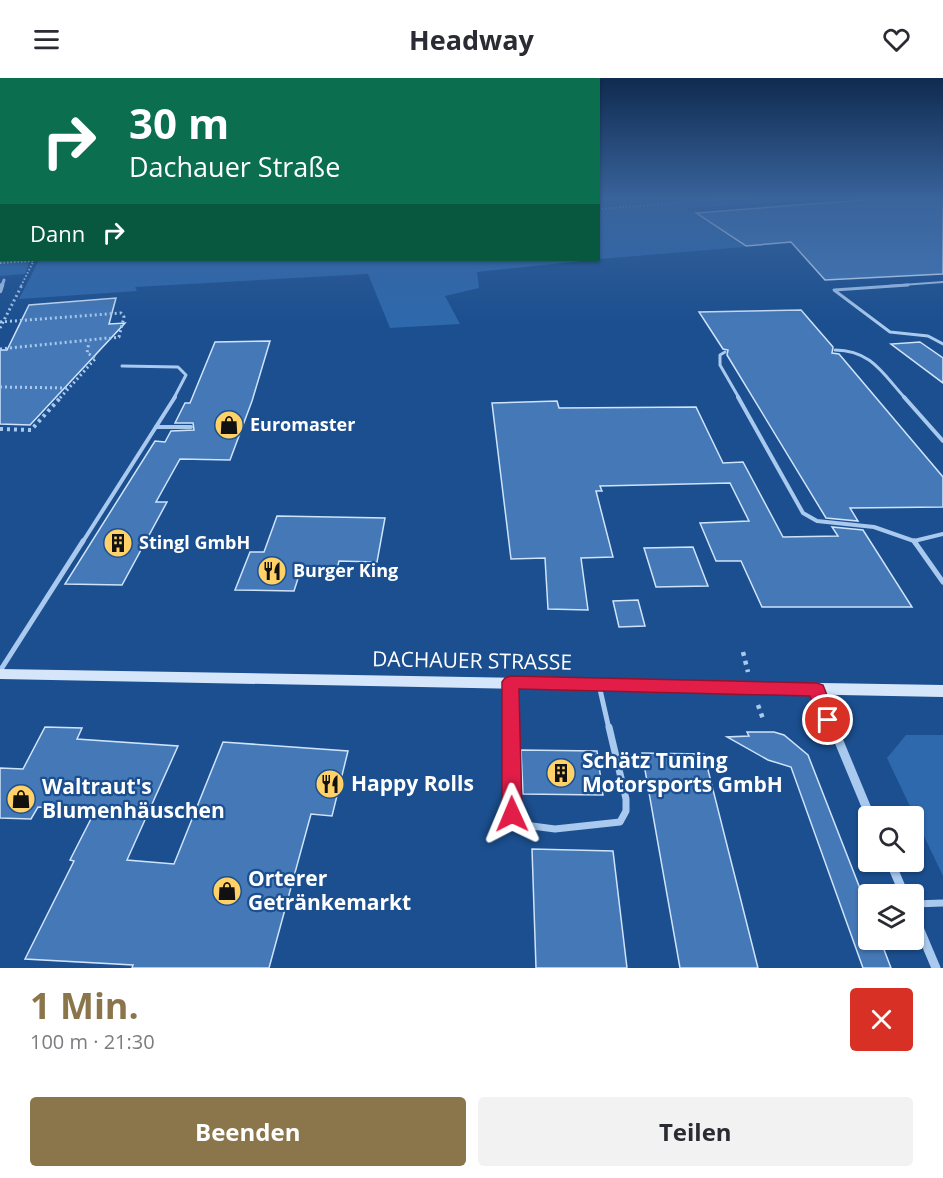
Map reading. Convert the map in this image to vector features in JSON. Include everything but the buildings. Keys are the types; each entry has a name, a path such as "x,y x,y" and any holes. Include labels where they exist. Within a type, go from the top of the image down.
{"main road":[{"name":"DACHAUER STRASSE","path":"0,672 943,691"}],"street":[{"path":"0,291 4,280"},
{"path":"817,689 866,806"},
{"path":"924,940 936,968"}],"lane":[{"path":"943,282 834,290 890,332 928,336 943,344"},
{"path":"835,350 850,350 868,357 943,441"},
{"path":"725,352 720,355 720,365 803,513 809,519 870,526 914,541 943,534"},
{"path":"0,672 184,381 183,369 164,366 122,366"},
{"path":"156,427 191,427"},
{"path":"914,541 943,582"},
{"path":"511,682 512,814 517,824 529,828 584,827 620,822 626,811 626,799 599,685"},
{"path":"924,904 943,903"}],"path":[{"path":"0,263 23,261"},
{"path":"27,272 33,261"},
{"path":"0,322 121,313 124,317 119,337 89,342 0,349"},
{"path":"0,429 30,430 96,358 87,354 89,342"},
{"path":"0,387 69,388"}],"shaded area":[{"path":"600,240 734,240 745,247 600,259"},
{"path":"0,261 30,261 25,274 0,276"},
{"path":"38,261 582,261 477,272 479,288 445,296 460,324 390,328 368,274 135,287 137,291 19,299"},
{"path":"906,735 943,735 943,876 924,836 924,806 910,806 887,758"}],"place":[{"name":"Euromaster","path":"229,425"},
{"name":"Stingl GmbH","path":"118,543"},
{"name":"Burger King","path":"272,571"},
{"name":"Schätz Tuning Motorsports GmbH","path":"561,773"},
{"name":"Happy Rolls","path":"330,784"},
{"name":"Waltraut's Blumenhäuschen","path":"21,799"},
{"name":"Orterer Getränkemarkt","path":"227,891"}],"route":[{"path":"512,814 511,682 817,689 828,720"}]}
